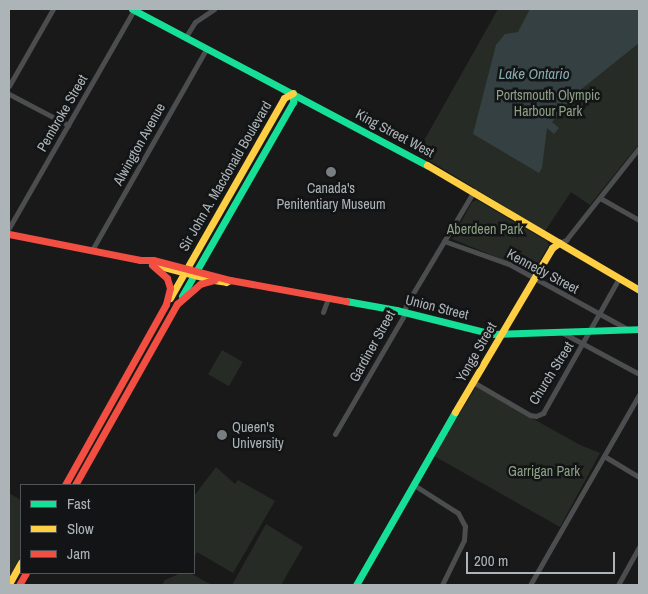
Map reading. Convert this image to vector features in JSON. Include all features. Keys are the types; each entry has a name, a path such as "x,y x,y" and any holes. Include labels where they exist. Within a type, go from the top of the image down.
{"main road":[{"name":"King Street West","path":"133,9 206,49 293,92 474,191 639,290"},
{"name":"Sir John A. Macdonald Boulevard","path":"65,484 284,98 293,92"},
{"name":"Sir John A. Macdonald Boulevard","path":"76,484 293,102 293,92"},
{"name":"Union Street","path":"9,234 140,260 152,265 185,270"},
{"name":"Yonge Street","path":"356,585 500,334 552,248 559,243"},
{"name":"Union Street","path":"140,260 153,260 214,280 226,282 230,280"},
{"path":"152,265 167,278 170,288 166,304"},
{"name":"Union Street","path":"195,273 404,312 483,332 500,334 639,329"},
{"path":"177,304 199,285 214,280"},
{"path":"9,584 20,564"},
{"path":"19,585 25,574"}],"street":[{"path":"9,86 53,9"},
{"name":"Pembroke Street","path":"9,228 133,9"},
{"path":"186,38 195,22 214,9"},
{"name":"Alwington Avenue","path":"92,250 206,49"},
{"path":"9,94 68,126"},
{"name":"Yonge Street","path":"559,243 566,240 638,151"},
{"name":"Gardiner Street","path":"335,434 403,317 406,305 474,191"},
{"path":"600,198 639,220"},
{"name":"Kennedy Street","path":"444,242 509,264 627,329"},
{"name":"Church Street","path":"473,382 536,416 543,413 619,278"},
{"path":"323,312 328,298"},
{"path":"562,332 639,374"},
{"path":"530,585 639,395"},
{"path":"604,456 639,477"},
{"path":"414,485 458,513 465,526 464,540 442,585"},
{"path":"618,585 639,547"}],"green space":[{"name":"Portsmouth Olympic Harbour Park","path":"498,9 639,9 639,144 590,205 571,192 545,231 417,153"},
{"name":"Aberdeen Park","path":"477,200 547,241 549,245 533,272 452,239 472,202"},
{"path":"222,350 243,362 229,386 208,374"},
{"name":"Garrigan Park","path":"476,387 580,445 600,453 560,527 434,456"},
{"path":"216,467 235,484 238,480 275,501 233,573 197,552 195,556 195,495"},
{"path":"9,493 20,499 20,557 9,578"},
{"path":"266,524 303,547 281,585 232,585"},
{"path":"179,574 192,574 212,585 162,585 165,580"}],"water":[{"name":"Lake Ontario","path":"530,9 639,9 639,43 574,95 552,122 559,128 554,134 547,128 542,168 539,173 473,134 496,45 505,34 518,32"}],"traffic: fast":[{"path":"132,9 427,165"},
{"path":"182,296 293,102 293,93"},
{"path":"346,301 396,310 492,334 639,329"},
{"path":"356,585 455,412"}],"traffic: slow":[{"path":"170,298 284,98 293,93"},
{"path":"427,165 639,290"},
{"path":"455,412 552,248 559,243"},
{"path":"152,264 214,280 226,282 230,280"},
{"path":"9,584 20,564"}],"traffic: jam":[{"path":"9,234 140,260 153,260 230,280 346,301"},
{"path":"66,484 166,304 170,288 167,278 152,265"},
{"path":"76,484 177,304 200,284 214,280"},
{"path":"19,585 25,574"}],"place":[{"name":"Canada's Penitentiary Museum","path":"331,172"},
{"name":"Queen's University","path":"222,435"}]}
